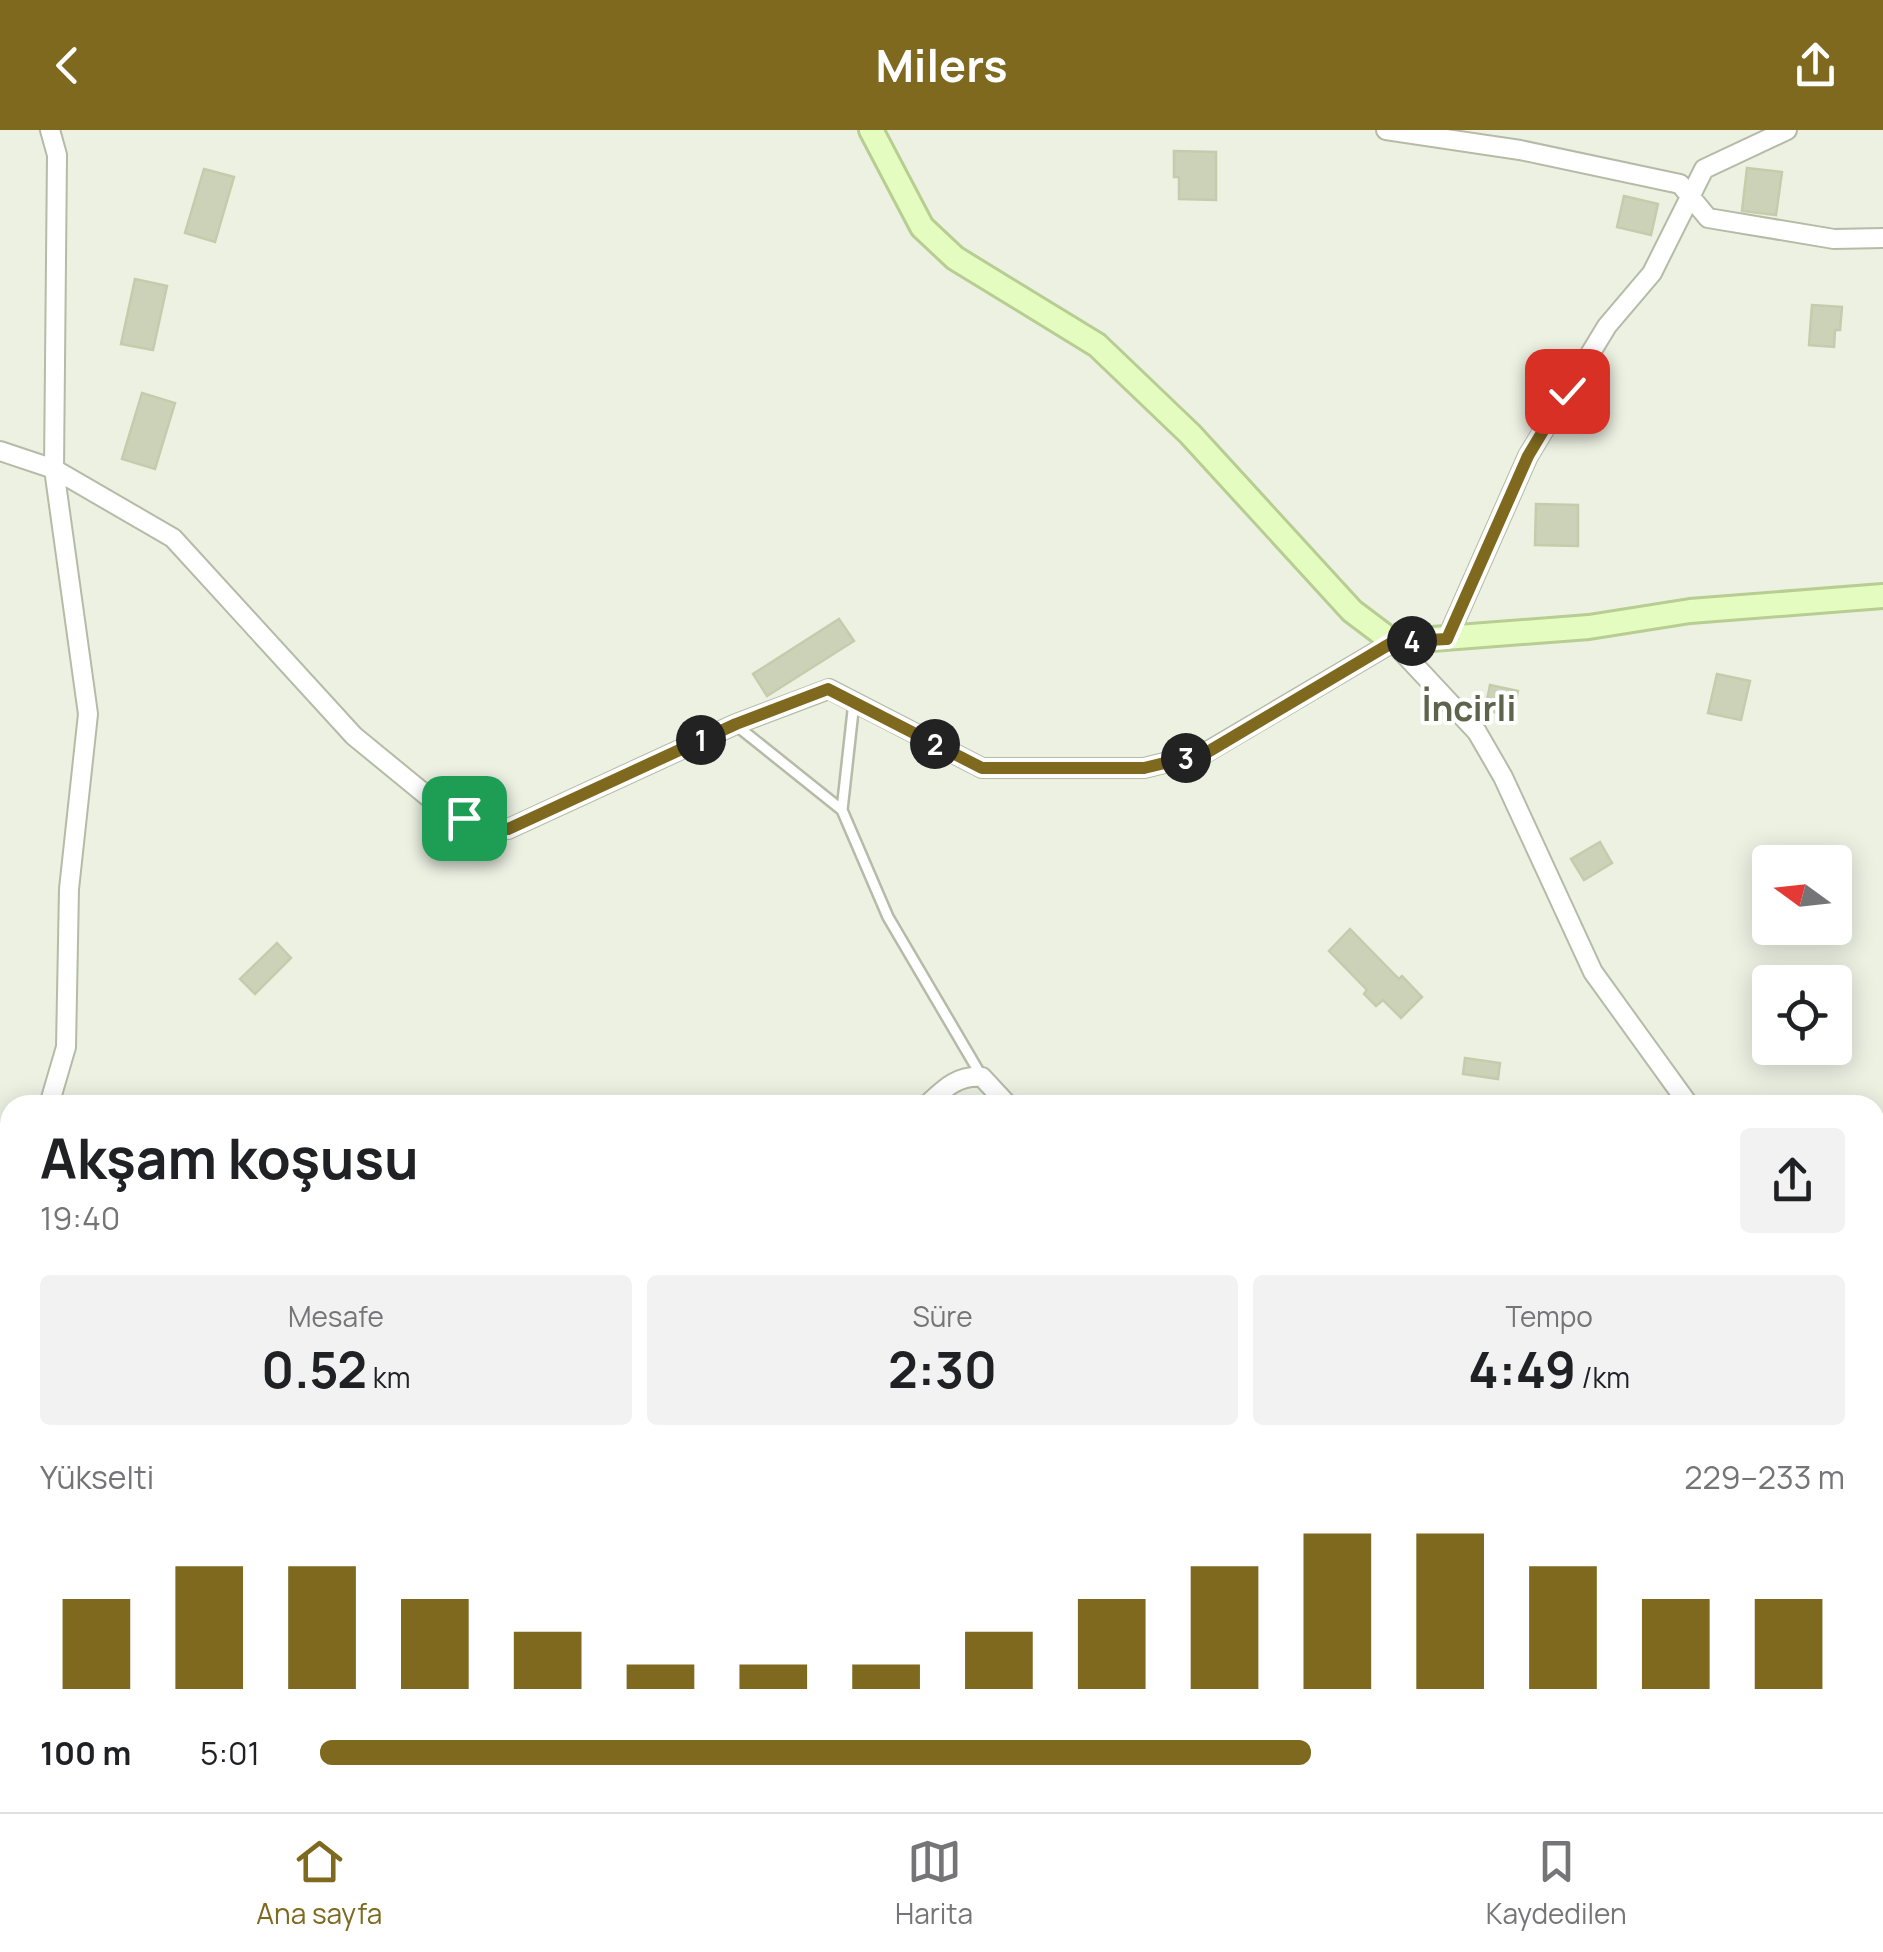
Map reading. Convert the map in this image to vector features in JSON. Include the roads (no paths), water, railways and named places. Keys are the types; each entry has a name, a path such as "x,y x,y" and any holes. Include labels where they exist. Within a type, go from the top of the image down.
{"street":[{"path":"50,130 56,155 54,470 88,714 69,888 66,1046 52,1095"},
{"path":"871,130 922,227 955,258 1097,345 1190,434 1352,611 1393,642 1477,732 1503,777 1593,972 1682,1095"},
{"path":"1386,130 1520,150 1680,184 1708,218 1834,239 1883,238"},
{"path":"1447,639 1528,456 1607,326 1652,274 1704,169 1787,130"},
{"path":"0,451 54,470 173,538 354,736 437,804 464,818 508,829 736,724 828,689 982,768 1144,768 1206,753 1393,642 1589,627 1690,611 1883,596"},
{"path":"938,1095 952,1082 982,1077 999,1095"}],"lane":[{"path":"842,810 854,702"},
{"path":"736,724 842,810 888,917 982,1077"}],"district":[{"name":"İncirli","path":"1469,708"}]}
